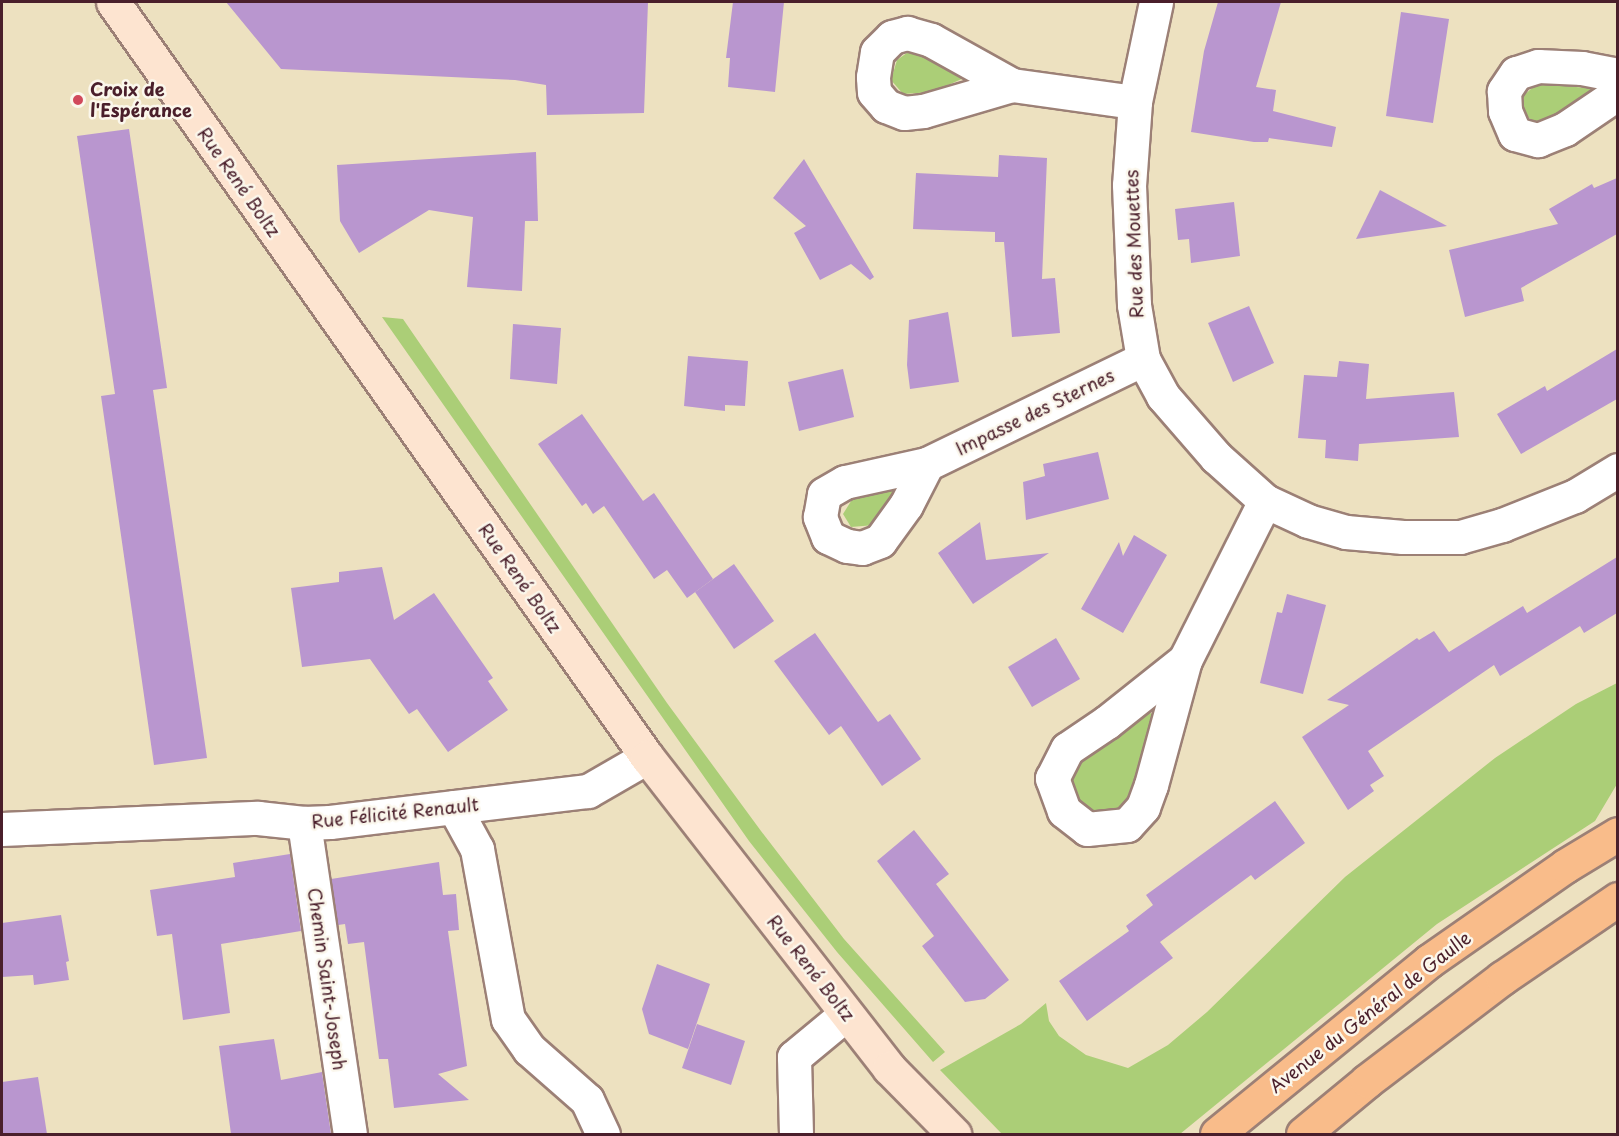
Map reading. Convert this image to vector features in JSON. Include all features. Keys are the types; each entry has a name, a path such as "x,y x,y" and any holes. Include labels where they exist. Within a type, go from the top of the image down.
{"main road":[{"name":"Rue René Boltz","path":"113,2 647,757 889,1068 954,1134"},
{"name":"Avenue du Général de Gaulle","path":"1217,1134 1429,961 1565,866 1617,834"},
{"path":"1303,1134 1367,1080 1502,978 1617,899"}],"street":[{"name":"Rue des Mouettes","path":"1156,2 1135,102 1129,184 1134,305 1143,359 1163,396 1216,457 1265,501 1308,521 1346,532 1403,537 1460,537 1502,525 1575,496 1617,470"},
{"path":"1617,75 1582,68 1538,66 1516,73 1504,91 1505,111 1515,134 1538,140 1565,129 1617,93"},
{"path":"1012,85 1135,102"},
{"name":"Impasse des Sternes","path":"927,464 1143,359"},
{"path":"1185,660 1107,722 1067,749 1052,778 1064,811 1087,829 1127,825 1143,807 1151,786 1185,660 1265,501"},
{"name":"Rue Félicité Renault","path":"2,830 258,818 304,823 330,822 588,791 647,757"},
{"path":"454,807 477,849 508,1019 529,1049 587,1100 603,1134"},
{"name":"Chemin Saint-Joseph","path":"304,823 350,1134"},
{"path":"796,1134 794,1057 846,1014"}],"green space":[{"path":"911,50 942,62 966,77 933,92 903,94 891,80 897,60"},
{"path":"1538,83 1595,89 1561,119 1538,125 1522,112 1524,95"},
{"path":"382,317 403,319 667,703 761,831 844,939 945,1052 933,1062 837,952 749,841"},
{"path":"903,485 875,525 851,527 843,514 853,498 880,489"},
{"path":"1617,683 1617,784 1595,821 1437,924 1180,1134 1002,1134 940,1070 1021,1024 1046,1003 1049,1021 1059,1036 1086,1055 1128,1068 1168,1045 1207,1012 1345,877 1495,758 1576,704"},
{"path":"1145,712 1154,714 1135,790 1119,812 1093,810 1075,800 1071,780 1079,760"}],"building":[{"path":"226,2 648,2 644,113 547,115 546,85 515,80 281,69"},
{"path":"733,2 784,2 775,92 728,87 730,58 726,58"},
{"path":"1218,2 1281,2 1256,87 1276,90 1273,111 1336,127 1332,147 1269,138 1268,142 1254,142 1191,132 1204,51"},
{"path":"1401,12 1449,19 1433,123 1386,116"},
{"path":"129,129 167,388 153,390 207,758 154,765 101,396 115,394 77,136"},
{"path":"536,152 538,221 525,221 522,291 467,287 473,217 429,210 359,253 340,221 337,165"},
{"path":"999,155 1047,158 1042,279 1055,278 1060,333 1012,337 1004,242 995,242 995,232 913,229 916,173 998,177"},
{"path":"804,159 874,277 870,280 851,264 820,280 794,233 806,226 773,198"},
{"path":"1617,178 1617,234 1521,288 1524,301 1465,317 1449,250 1558,224 1549,209 1592,184 1594,188"},
{"path":"1380,190 1447,226 1356,239"},
{"path":"1234,202 1240,256 1191,263 1189,239 1178,240 1175,209"},
{"path":"1249,306 1274,363 1233,382 1208,323"},
{"path":"948,312 959,382 910,389 907,365 909,320"},
{"path":"513,324 561,328 557,384 510,379"},
{"path":"1617,349 1617,399 1521,454 1497,414 1545,386 1547,391"},
{"path":"688,356 748,361 745,406 725,405 725,411 684,406"},
{"path":"1339,361 1369,364 1366,399 1454,392 1459,437 1359,444 1358,461 1325,458 1326,440 1298,438 1304,375 1337,377"},
{"path":"843,369 854,417 799,431 788,382"},
{"path":"582,414 643,501 654,493 713,579 687,598 667,570 654,579 604,506 593,514 586,503 582,506 538,444"},
{"path":"1098,452 1109,499 1026,520 1023,482 1045,476 1043,464"},
{"path":"980,522 986,560 1049,553 973,604 938,553"},
{"path":"1134,535 1167,555 1123,633 1081,609 1119,542 1123,556"},
{"path":"1617,557 1617,613 1584,633 1580,626 1500,676 1494,665 1368,751 1384,776 1370,785 1374,791 1348,810 1302,737 1349,705 1327,700 1417,638 1419,640 1434,631 1449,652 1523,606 1527,613"},
{"path":"734,564 774,621 734,649 695,592"},
{"path":"382,567 394,620 434,593 493,678 488,681 508,710 448,752 417,709 409,714 370,659 302,667 291,588 339,582 339,572"},
{"path":"1287,594 1326,605 1303,694 1260,683 1277,612 1282,613"},
{"path":"815,633 878,722 890,714 921,759 882,786 841,726 829,735 774,661"},
{"path":"1056,638 1080,679 1032,707 1008,667"},
{"path":"1275,801 1305,843 1255,880 1251,875 1160,942 1173,958 1087,1021 1059,981 1129,931 1126,926 1153,905 1146,895"},
{"path":"914,830 949,874 936,884 1009,980 985,999 965,1002 922,946 934,936 877,861"},
{"path":"290,854 301,931 221,944 230,1013 183,1020 172,934 157,936 150,890 235,877 233,863"},
{"path":"439,862 443,895 456,894 459,930 448,931 467,1066 438,1074 469,1100 394,1108 388,1059 379,1059 364,942 348,944 345,924 338,925 331,879"},
{"path":"61,915 69,961 66,962 69,980 34,985 33,975 2,977 2,923"},
{"path":"657,964 710,984 688,1049 649,1034 642,1009"},
{"path":"697,1024 745,1041 731,1085 682,1068"},
{"path":"274,1039 281,1080 322,1072 331,1134 231,1134 219,1046"},
{"path":"38,1077 47,1134 2,1134 2,1082"}],"place":[{"name":"Croix de l'Espérance","path":"78,100"}]}
